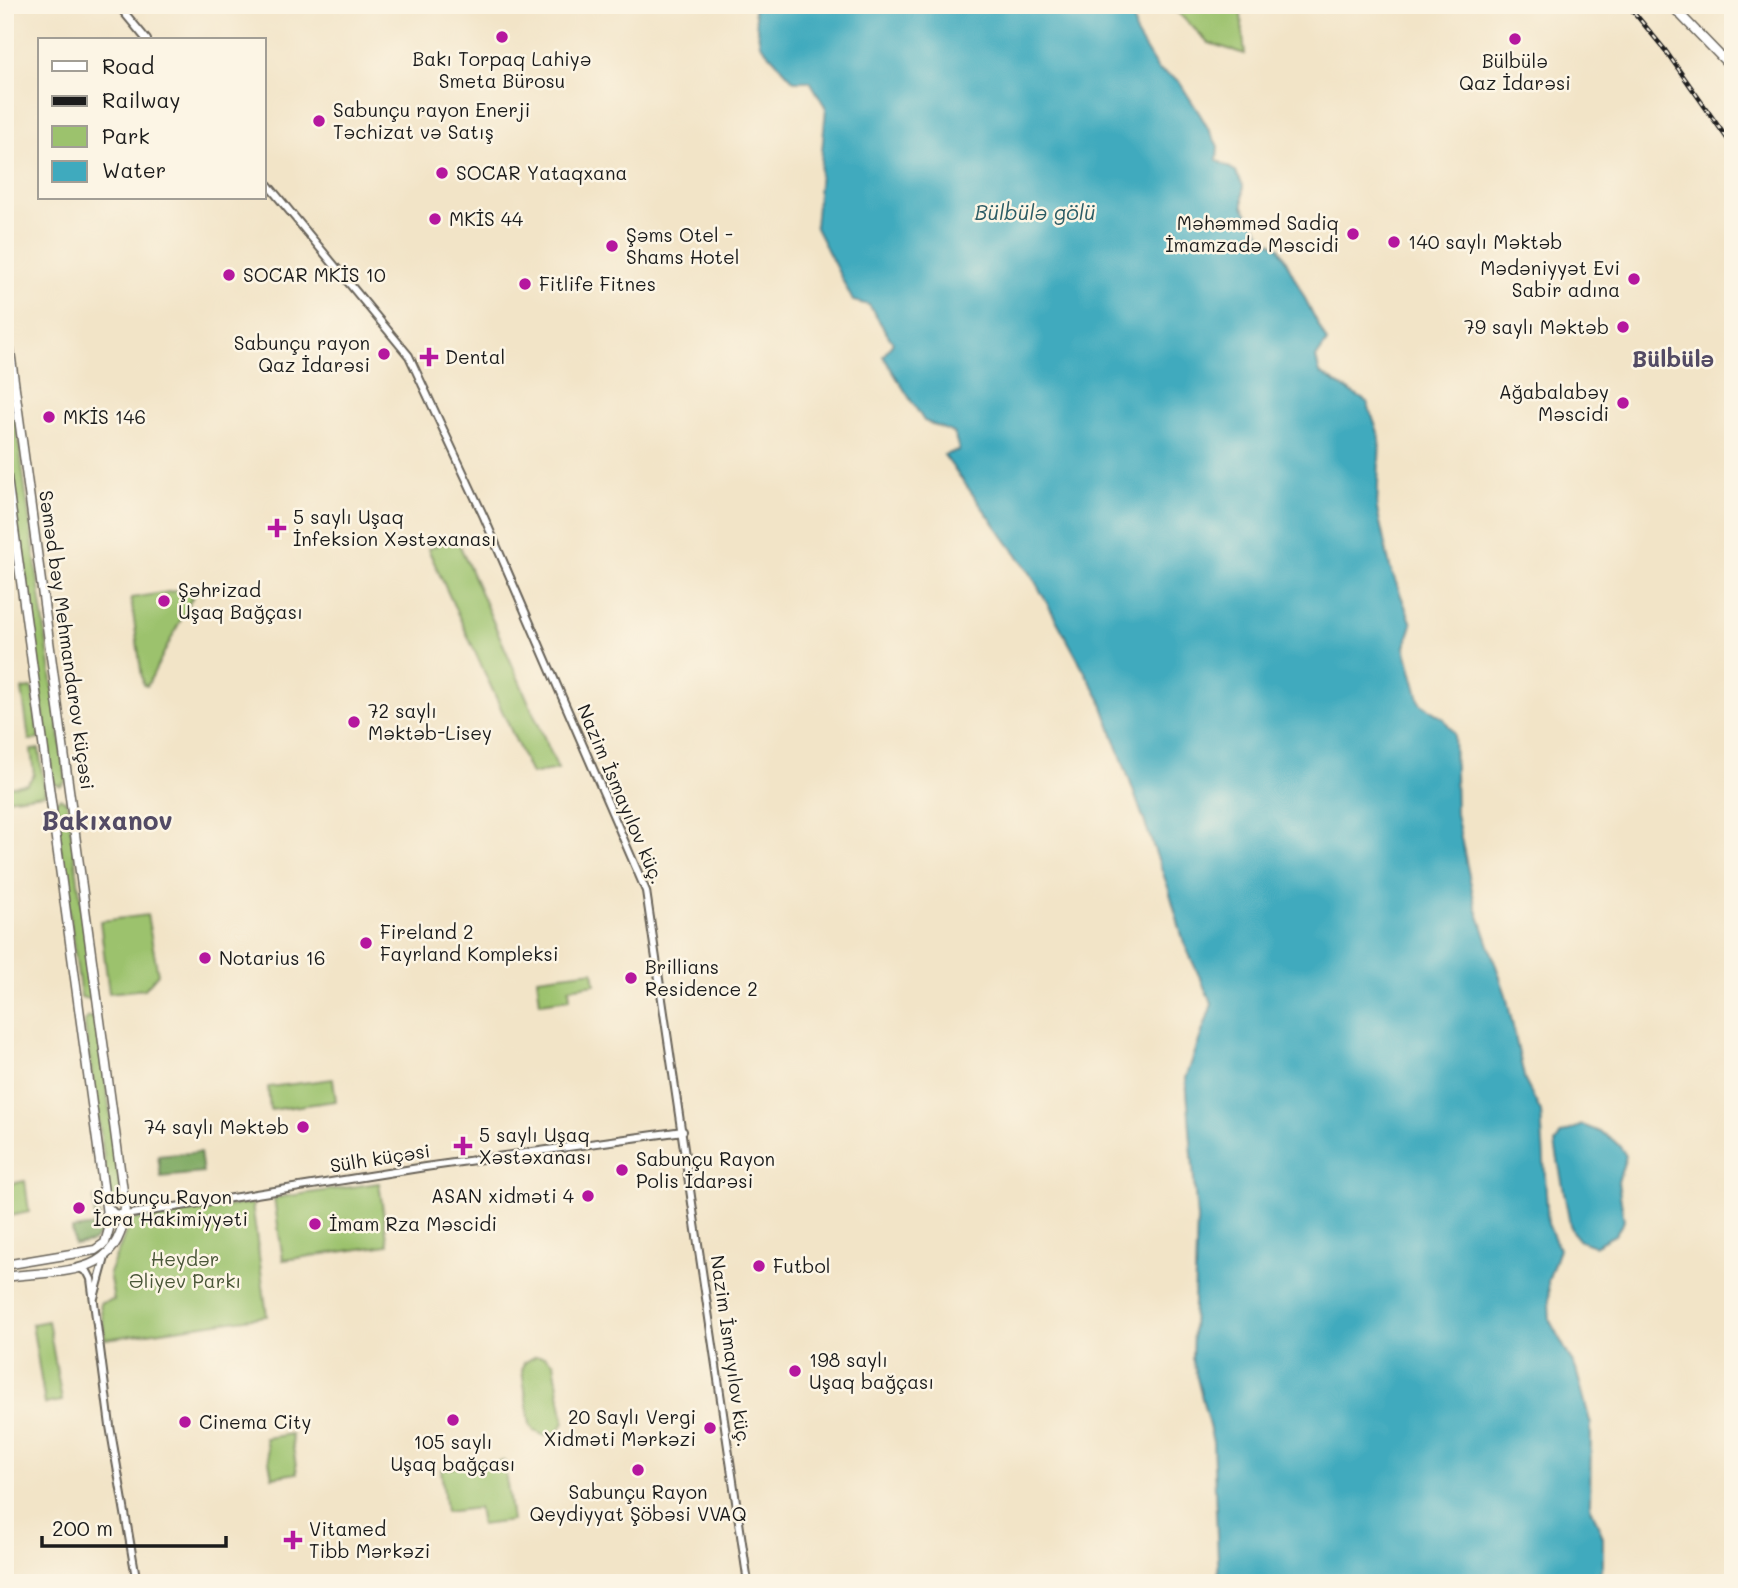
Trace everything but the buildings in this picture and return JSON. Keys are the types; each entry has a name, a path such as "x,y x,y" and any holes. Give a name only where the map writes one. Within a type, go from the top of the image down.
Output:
{"main road":[{"path":"1671,5 1733,69"},
{"name":"Səməd bəy Mehmandarov küçəsi","path":"5,314 125,1195 125,1215 118,1242 106,1258"},
{"name":"Səməd bəy Mehmandarov küçəsi","path":"5,463 109,1233"},
{"path":"105,1200 118,1206 125,1195"},
{"path":"5,1265 68,1256 101,1247 109,1233"},
{"path":"68,1256 74,1268"},
{"path":"5,1277 74,1268 106,1258"}],"street":[{"path":"117,5 145,38"},
{"name":"Nazim İsmayılov küç.","path":"266,182 409,356 484,517 646,891 748,1583"},
{"name":"Sülh küçəsi","path":"125,1215 425,1167 683,1131"},
{"path":"105,1200 114,1213 125,1215"},
{"path":"93,1306 106,1258 109,1233"},
{"path":"74,1268 90,1276 137,1583"}],"green space":[{"path":"1170,5 1240,5 1245,54 1209,43"},
{"path":"5,344 66,781 61,786 53,783 5,438"},
{"path":"456,537 558,769 531,774 428,549"},
{"path":"193,588 195,592 147,686 143,685 131,598"},
{"path":"32,688 39,739 29,740 22,689"},
{"path":"39,749 45,794 5,799 5,787 27,784 34,775 31,750"},
{"path":"60,798 67,802 94,995 88,999 81,997 54,803"},
{"path":"147,915 158,974 145,989 109,993 100,921"},
{"path":"593,971 595,984 569,988 570,999 540,1003 537,978"},
{"path":"89,1017 97,1019 122,1198 110,1200 84,1021"},
{"path":"333,1079 336,1101 270,1110 268,1087"},
{"path":"200,1152 203,1173 161,1177 158,1156"},
{"path":"25,1181 29,1212 5,1217 5,1185"},
{"path":"379,1183 388,1245 283,1260 274,1198"},
{"path":"94,1198 98,1198 101,1233 92,1242 74,1245 72,1229 95,1226"},
{"name":"Heydər Əliyev Parkı","path":"252,1203 267,1316 105,1339 100,1303 114,1300 109,1273 131,1220"},
{"path":"48,1321 62,1401 45,1404 32,1324"},
{"path":"536,1356 544,1356 554,1363 564,1422 559,1431 545,1436 534,1431 530,1425 522,1370 524,1363"},
{"path":"291,1434 297,1473 272,1477 265,1438"},
{"path":"504,1461 512,1521 481,1525 478,1508 446,1512 441,1469"}],"water":[{"name":"Bülbülə gölü","path":"753,5 1132,5 1136,34 1158,70 1178,80 1218,146 1217,160 1235,171 1243,185 1243,207 1265,239 1279,247 1327,342 1316,358 1320,373 1367,402 1380,438 1377,509 1390,567 1412,624 1405,647 1420,703 1444,719 1454,733 1456,814 1475,904 1506,995 1525,1081 1541,1112 1548,1224 1559,1249 1548,1281 1550,1321 1576,1369 1591,1425 1590,1505 1603,1537 1603,1565 1596,1583 1219,1583 1213,1442 1192,1358 1197,1219 1186,1078 1212,1004 1184,943 1169,890 1101,701 1031,574 944,455 959,450 954,433 924,421 883,356 893,343 869,305 853,301 815,226 826,108 810,81 794,81 760,44"},
{"path":"1582,1125 1613,1140 1626,1156 1618,1182 1624,1221 1615,1235 1594,1246 1580,1241 1571,1230 1555,1144 1561,1134"}],"railway":[{"path":"1628,5 1665,50 1733,147"}],"place":[{"name":"Bakı Torpaq Lahiyə Smeta Bürosu","path":"502,37"},
{"name":"Bülbülə Qaz İdarəsi","path":"1515,39"},
{"name":"Sabunçu rayon Enerji Təchizat və Satış","path":"319,121"},
{"name":"SOCAR Yataqxana","path":"442,173"},
{"name":"MKİS 44","path":"435,219"},
{"name":"Məhəmməd Sadiq İmamzadə Məscidi","path":"1353,234"},
{"name":"140 saylı Məktəb","path":"1394,242"},
{"name":"Şəms Otel - Shams Hotel","path":"612,246"},
{"name":"SOCAR MKİS 10","path":"229,275"},
{"name":"Mədəniyyət Evi Sabir adına","path":"1634,279"},
{"name":"Fitlife Fitnes","path":"525,284"},
{"name":"79 saylı Məktəb","path":"1623,327"},
{"name":"Sabunçu rayon Qaz İdarəsi","path":"384,354"},
{"name":"Dental","path":"429,357"},
{"name":"Ağabalabəy Məscidi","path":"1623,403"},
{"name":"MKİS 146","path":"49,417"},
{"name":"5 saylı Uşaq İnfeksion Xəstəxanası","path":"277,528"},
{"name":"Şəhrizad Uşaq Bağçası","path":"164,601"},
{"name":"72 saylı Məktəb-Lisey","path":"354,722"},
{"name":"Fireland 2 Fayrland Kompleksi","path":"366,943"},
{"name":"Notarius 16","path":"205,958"},
{"name":"Brillians Residence 2","path":"631,978"},
{"name":"74 saylı Məktəb","path":"303,1127"},
{"name":"5 saylı Uşaq Xəstəxanası","path":"463,1146"},
{"name":"Sabunçu Rayon Polis İdarəsi","path":"622,1170"},
{"name":"ASAN xidməti 4","path":"588,1196"},
{"name":"Sabunçu Rayon İcra Hakimiyyəti","path":"79,1208"},
{"name":"İmam Rza Məscidi","path":"315,1224"},
{"name":"Futbol","path":"759,1266"},
{"name":"198 saylı Uşaq bağçası","path":"795,1371"},
{"name":"105 saylı Uşaq bağçası","path":"453,1420"},
{"name":"Cinema City","path":"185,1422"},
{"name":"20 Saylı Vergi Xidməti Mərkəzi","path":"710,1428"},
{"name":"Sabunçu Rayon Qeydiyyat Şöbəsi VVAQ","path":"638,1470"},
{"name":"Vitamed Tibb Mərkəzi","path":"293,1540"}],"district":[{"name":"Bülbülə","path":"1673,359"},
{"name":"Bakıxanov","path":"107,821"}]}
